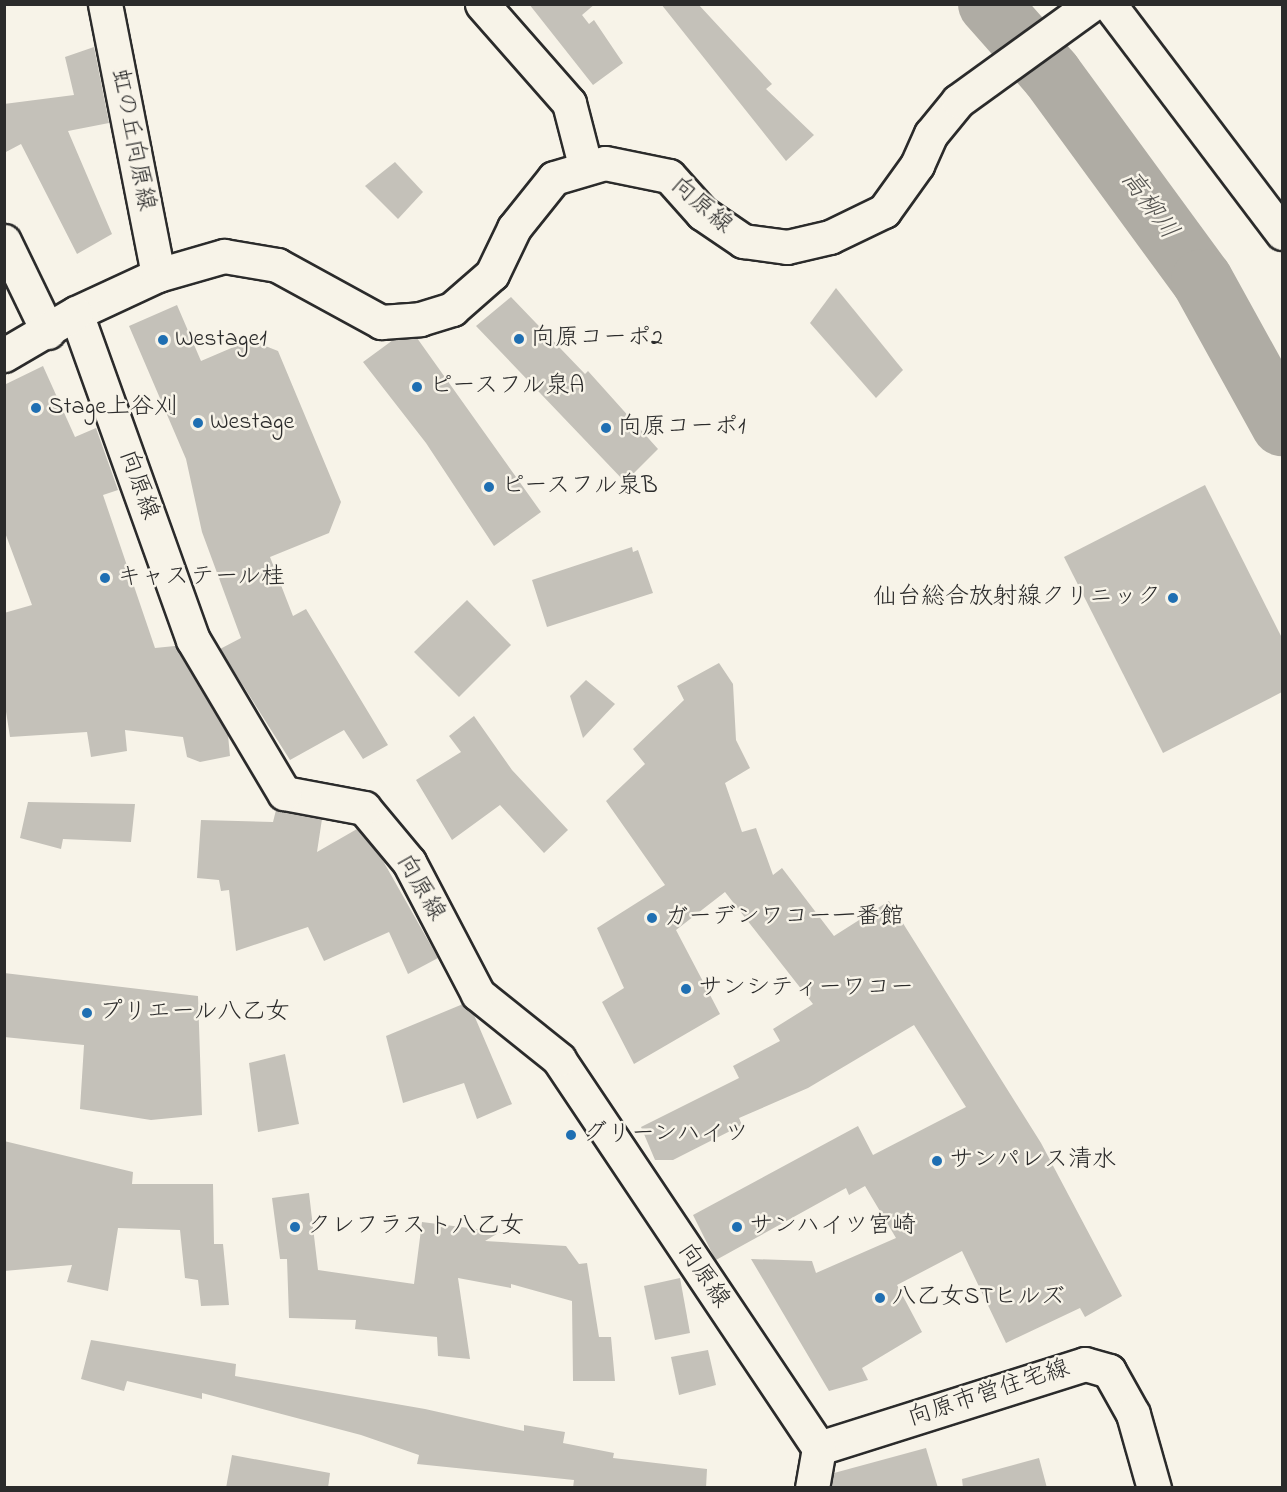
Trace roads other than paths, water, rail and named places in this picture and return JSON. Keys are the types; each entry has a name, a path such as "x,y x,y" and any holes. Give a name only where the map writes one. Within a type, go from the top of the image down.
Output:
{"street":[{"name":"虹の丘向原線","path":"105,4 158,275"},
{"path":"482,4 569,103 585,165"},
{"path":"1109,4 1282,233"},
{"name":"向原線","path":"819,1448 559,1059 478,994 409,862 364,808 284,793 193,640 76,313 158,275 224,256 277,264 381,322 420,319 452,309 492,274 514,228 554,178 585,165 605,163 669,176 702,213 743,242 787,247 830,237 884,211 916,165 931,134 958,101 1081,13"},
{"path":"4,241 48,332"},
{"path":"4,355 48,332 76,313"},
{"name":"向原市営住宅線","path":"819,1448 1085,1364 1109,1371 1133,1414 1154,1488"},
{"path":"812,1488 819,1448"}],"waterway":[{"name":"高柳川","path":"989,4 1051,74 1202,280 1282,425"}],"place":[{"name":"向原コーポ2","path":"519,339"},
{"name":"Westage1","path":"163,340"},
{"name":"ピースフル泉A","path":"417,387"},
{"name":"Stage上谷刈","path":"36,408"},
{"name":"Westage","path":"198,423"},
{"name":"向原コーポ1","path":"606,428"},
{"name":"ピースフル泉B","path":"489,487"},
{"name":"キャステール桂","path":"105,578"},
{"name":"仙台総合放射線クリニック","path":"1173,598"},
{"name":"ガーデンワコー一番館","path":"652,918"},
{"name":"サンシティーワコー","path":"686,989"},
{"name":"プリエール八乙女","path":"87,1013"},
{"name":"グリーンハイツ","path":"571,1135"},
{"name":"サンパレス清水","path":"937,1161"},
{"name":"クレフラスト八乙女","path":"295,1227"},
{"name":"サンハイツ宮崎","path":"737,1227"},
{"name":"八乙女STヒルズ","path":"880,1298"}]}
